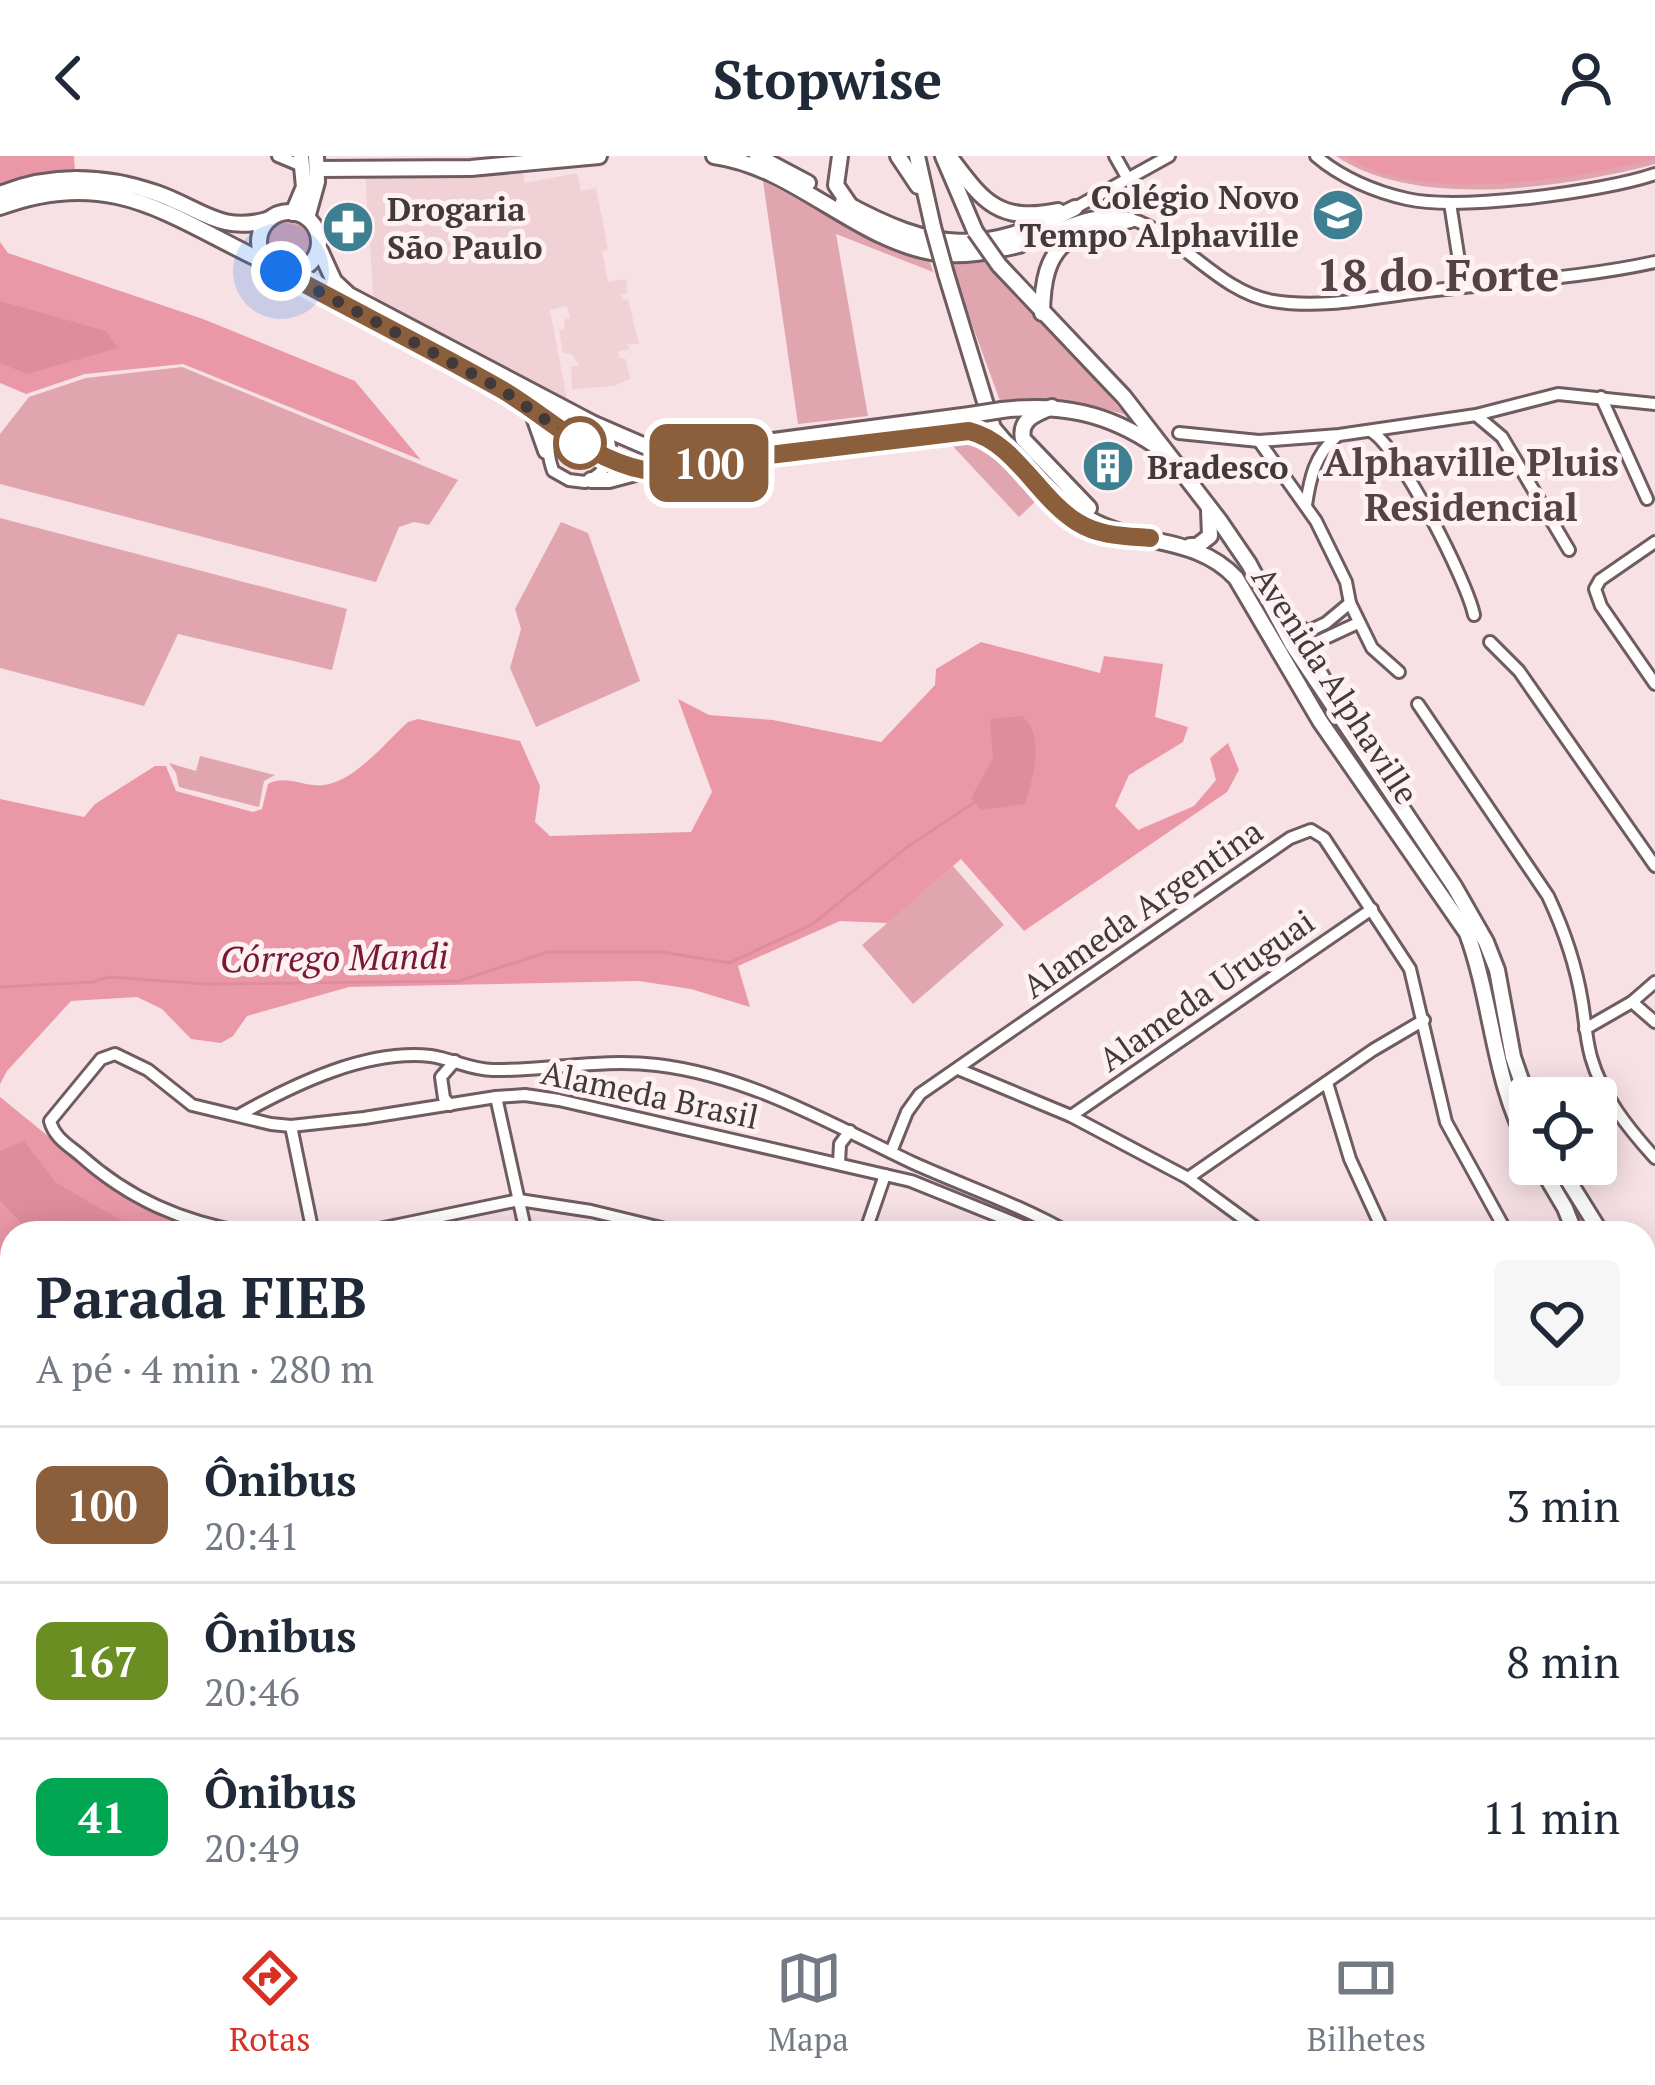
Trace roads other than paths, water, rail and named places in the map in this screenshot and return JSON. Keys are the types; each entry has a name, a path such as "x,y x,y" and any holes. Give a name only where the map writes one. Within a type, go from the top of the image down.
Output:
{"main road":[{"path":"300,215 309,162 471,168 599,156"},
{"path":"713,156 752,166 920,249 957,254 1022,239 1075,208"},
{"path":"757,156 853,207 928,239 1022,239"},
{"path":"840,156 836,185 853,207"},
{"path":"898,156 928,209"},
{"name":"Avenida Alphaville","path":"917,156 992,428 1087,518 1184,546 1220,561 1236,578 1312,708 1466,934 1478,964 1509,1100"},
{"path":"946,156 981,198 997,209 1027,216 1075,208"},
{"name":"Avenida Alphaville","path":"946,156 975,231 1042,313 1124,397 1249,563 1278,619 1454,886 1486,942 1520,1077"},
{"path":"0,194 48,179 88,178 158,194 236,226 300,215"},
{"path":"0,207 78,190 122,196 168,212 499,388 609,459 644,470"},
{"path":"300,215 318,234 334,281 349,295 604,429 661,452 777,447"},
{"path":"1022,239 1027,216"},
{"path":"270,219 260,236 260,247 275,268"},
{"path":"1042,313 1046,268 1058,249 1080,231 1130,220"},
{"path":"275,268 304,268 319,248"},
{"path":"1052,407 1029,417 1023,425 1023,439 1072,494 1113,529"},
{"path":"591,481 970,415 1052,407 1108,418 1166,452"},
{"path":"531,409 546,451"},
{"path":"895,431 980,434 1004,451 1075,521 1112,536 1150,538"},
{"path":"1184,546 1197,546 1210,536 1208,507"},
{"path":"1312,708 1331,700"},
{"path":"1551,1185 1570,1221"},
{"path":"1571,1185 1594,1221"}],"street":[{"path":"278,156 309,162"},
{"path":"1115,156 1128,179"},
{"path":"1075,208 1169,156"},
{"path":"1316,156 1328,167 1382,191 1409,200 1450,203 1594,188 1655,174"},
{"path":"1450,203 1463,287"},
{"path":"1022,239 1096,217 1130,220 1155,227 1234,288 1272,301 1337,302 1655,265"},
{"path":"1179,433 1259,441 1339,435 1476,415 1558,394 1655,404"},
{"path":"1601,397 1647,499"},
{"path":"1611,418 1622,399"},
{"path":"1502,437 1505,408"},
{"path":"569,409 553,427 546,451 553,472 569,480 591,481 609,459 610,442 604,429"},
{"path":"1476,415 1502,437 1569,550"},
{"path":"1395,455 1397,426"},
{"path":"1370,430 1395,455 1467,589 1474,615"},
{"path":"1306,507 1318,458 1339,435"},
{"path":"1259,441 1306,507 1346,582 1350,603 1372,648 1399,672"},
{"path":"1655,542 1600,580 1595,589 1601,606 1655,684"},
{"path":"1278,619 1309,632 1350,603"},
{"path":"1330,620 1335,635"},
{"path":"1331,700 1330,681 1319,666 1314,645 1358,622"},
{"path":"1319,666 1335,635"},
{"path":"1490,642 1519,671 1655,866"},
{"path":"1418,704 1548,896 1575,970 1592,1060 1607,1096 1655,1158"},
{"name":"Alameda Argentina","path":"890,1152 920,1094 1304,830 1311,830 1324,838 1411,969 1446,1122 1500,1221"},
{"name":"Alameda Uruguai","path":"1071,1116 1372,909"},
{"path":"1585,1029 1632,1002 1655,982"},
{"path":"1632,1002 1655,1022"},
{"path":"1188,1178 1372,1050 1424,1021"},
{"name":"Alameda Brasil","path":"194,1221 149,1205 96,1170 53,1132 50,1121 101,1059 115,1054 135,1061 192,1105 291,1126 496,1097 559,1100 928,1186 1011,1221"},
{"name":"Alameda Brasil","path":"241,1114 304,1083 356,1066 414,1056 493,1070 610,1062 659,1065 775,1096 1047,1221"},
{"path":"450,1105 443,1098 441,1077 454,1061"},
{"path":"958,1069 1071,1116 1188,1178 1247,1221"},
{"path":"1327,1083 1351,1159 1379,1221"},
{"path":"496,1097 523,1221"},
{"path":"291,1126 311,1221"},
{"path":"839,1163 842,1140 850,1131"},
{"path":"928,1186 932,1171"},
{"path":"869,1221 884,1175"},
{"path":"418,1221 519,1200 632,1221"}],"waterway":[{"name":"Córrego Mandi","path":"0,987 109,977 205,984 459,981 547,952 662,952 729,963 813,924 907,847 975,802"}],"place":[{"name":"Colégio Novo Tempo Alphaville","path":"1338,215"},
{"name":"Drogaria São Paulo","path":"348,227"},
{"name":"Bradesco","path":"1108,466"}],"district":[{"name":"18 do Forte","path":"1438,274"},
{"name":"Alphaville Pluis Residencial","path":"1471,484"}]}
